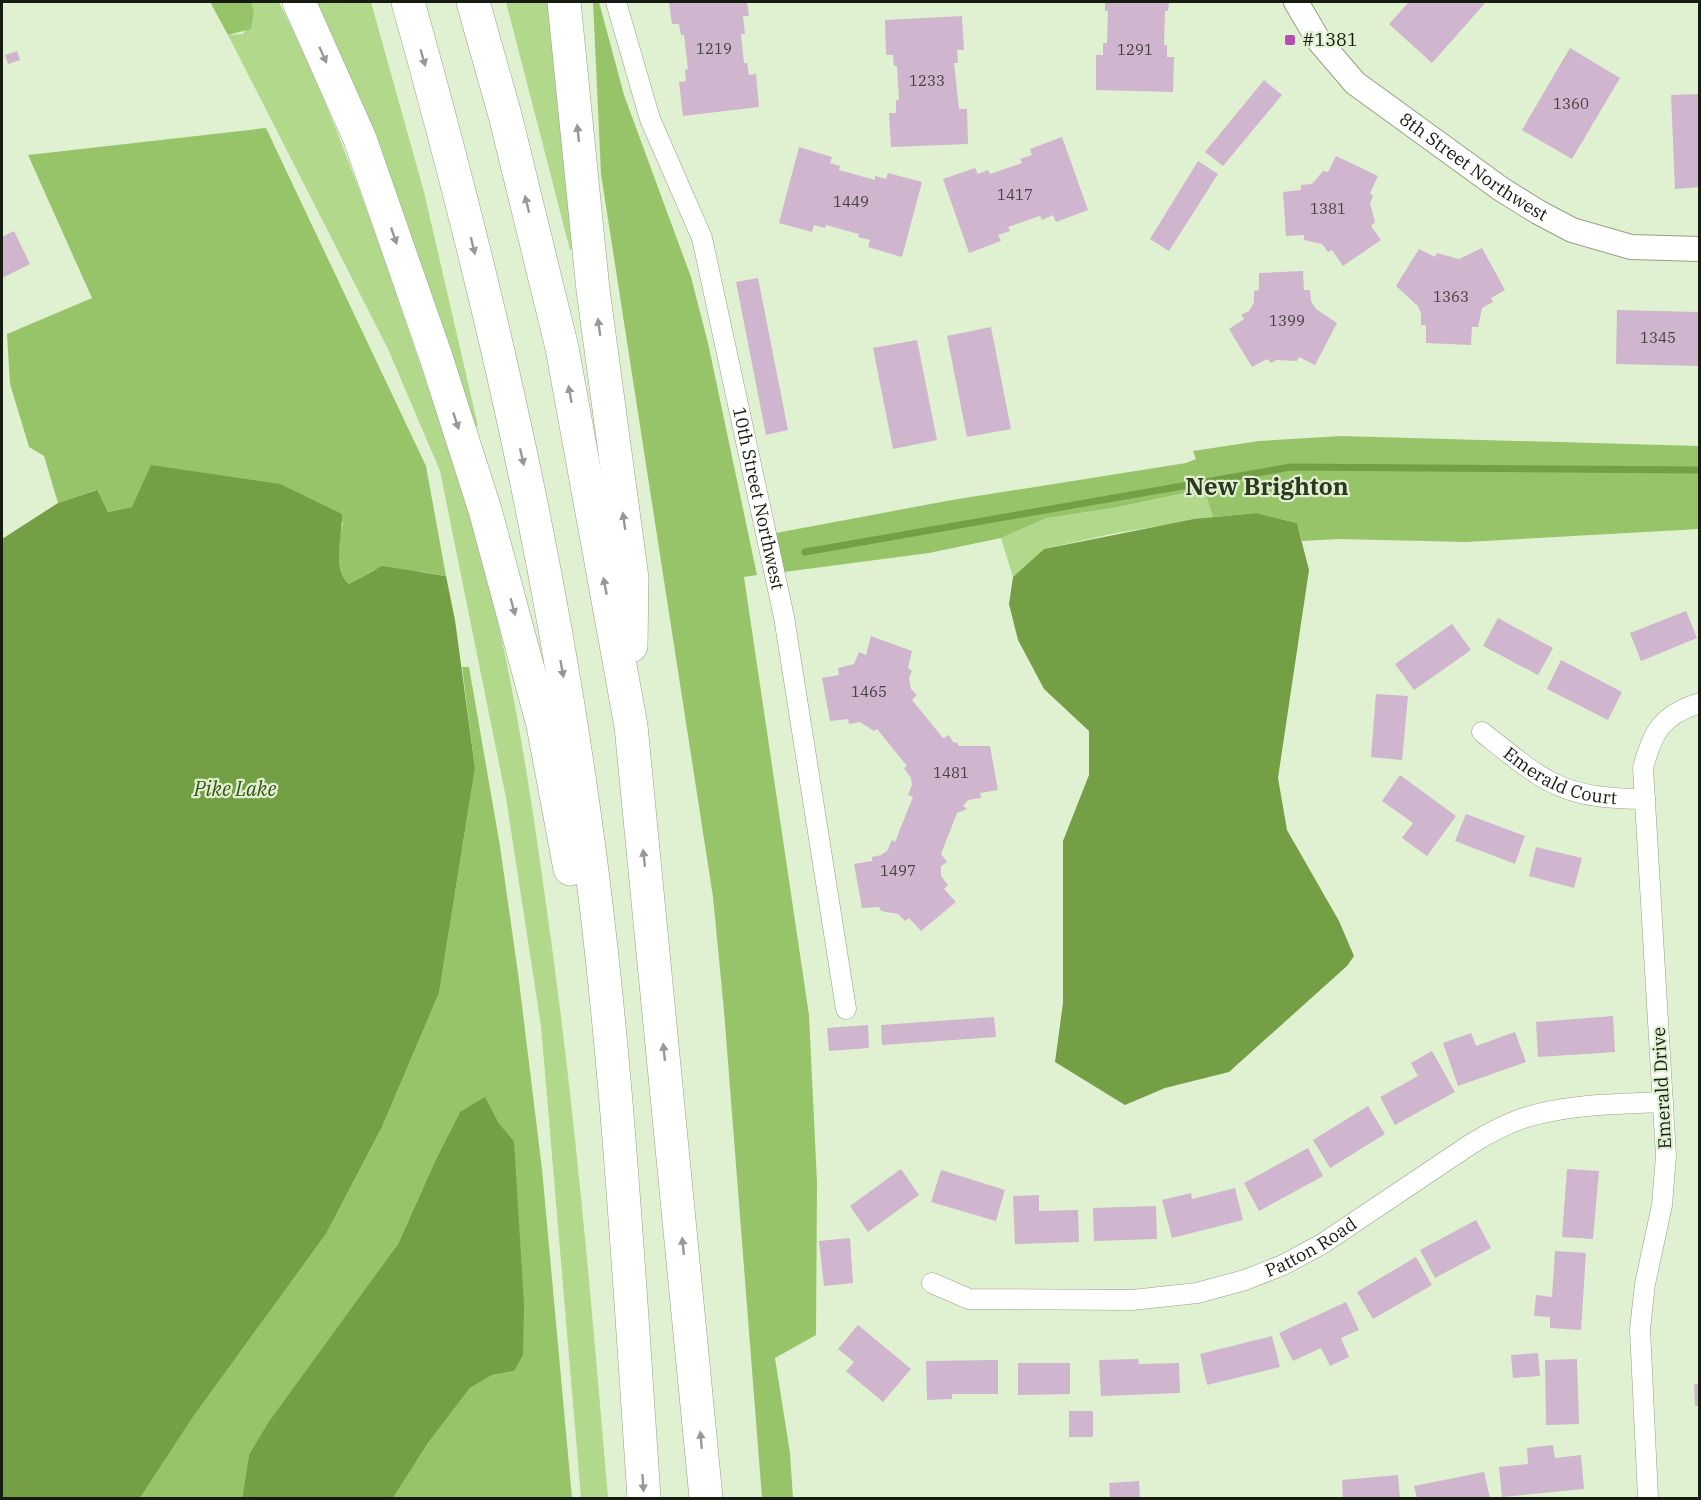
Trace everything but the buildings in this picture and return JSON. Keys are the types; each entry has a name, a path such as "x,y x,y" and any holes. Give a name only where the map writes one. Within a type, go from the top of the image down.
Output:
{"highway":[{"path":"299,2 360,139 432,345 500,560 538,705 571,872 635,1362"},
{"path":"408,2 445,135 502,364 528,482 570,719 588,841 609,1035 644,1498"},
{"path":"473,2 505,115 562,348 631,726 694,1356 705,1498"},
{"path":"564,2 593,290 632,578 631,726"}],"street":[{"name":"10th Street Northwest","path":"615,2 650,119 702,238 784,617 846,1009"},
{"name":"8th Street Northwest","path":"1296,2 1319,41 1355,83 1501,189 1538,212 1572,230 1631,247 1700,249"},
{"name":"Emerald Drive","path":"1648,1498 1640,1329 1645,1284 1662,1205 1666,1156 1643,768 1655,732 1668,718 1700,704"},
{"name":"Emerald Court","path":"1482,732 1531,771 1556,786 1583,796 1645,799"},
{"name":"Patton Road","path":"932,1283 969,1299 1132,1300 1197,1293 1245,1280 1283,1265 1322,1244 1490,1132 1528,1117 1606,1105 1663,1102"}],"shaded area":[{"path":"210,2 251,2 254,11 251,29 228,35"},
{"path":"251,2 279,2 346,154 450,450 491,592 522,744 565,1047 608,1498 581,1498 541,1026 506,798 440,471 388,349 228,35 243,34 254,12"},
{"path":"312,2 371,2 424,192 478,426 469,428"},
{"path":"506,2 553,2 579,248 570,250"},
{"path":"593,2 599,2 624,95 691,277 708,343 757,575 744,577 809,1015 817,1182 816,1335 775,1358 790,1453 793,1498 762,1498 713,897 601,174"},
{"path":"266,128 426,466 446,576 423,572 374,570 349,584 344,578 339,563 343,522 132,507 108,512 96,490 58,503 44,456 29,447 10,384 7,334 92,298 28,155"},
{"path":"1341,436 1699,446 1699,529 1466,542 1339,539 1302,541 1297,523 1256,513 1213,517 1204,489 1114,508 1047,518 1001,538 929,553 784,572 776,533 952,500 1186,463 1196,459 1193,451 1259,441"},
{"path":"1204,489 1213,517 1111,534 1044,549 1013,577 1001,538 1047,518 1115,508"},
{"path":"462,667 469,667 500,846 518,973 542,1169 572,1498 393,1498 428,1443 470,1388 492,1375 514,1371 514,1141 498,1122 460,1112 398,1244 249,1455 242,1498 140,1498 193,1417 326,1234 382,1127 439,993 475,768"}],"water":[{"name":"Pike Lake","path":"151,465 280,484 342,514 339,560 340,569 349,584 382,566 446,576 455,620 475,768 439,993 382,1127 326,1234 193,1417 140,1498 2,1498 2,539 58,503 97,490 108,512 132,507"},
{"path":"1256,513 1297,523 1309,570 1278,778 1287,830 1339,921 1354,956 1347,966 1229,1072 1165,1088 1125,1105 1055,1062 1063,1003 1063,841 1089,775 1089,731 1044,689 1018,640 1009,604 1013,577 1044,549 1194,519"},
{"path":"485,1097 498,1122 514,1141 524,1305 523,1355 514,1371 492,1375 470,1388 428,1443 393,1498 242,1498 249,1455 268,1423 398,1244 460,1112"}],"waterway":[{"path":"805,552 1291,467 1700,470"}],"place":[{"name":"#1381","path":"1290,40"}],"district":[{"name":"New Brighton","path":"1267,487"}]}
